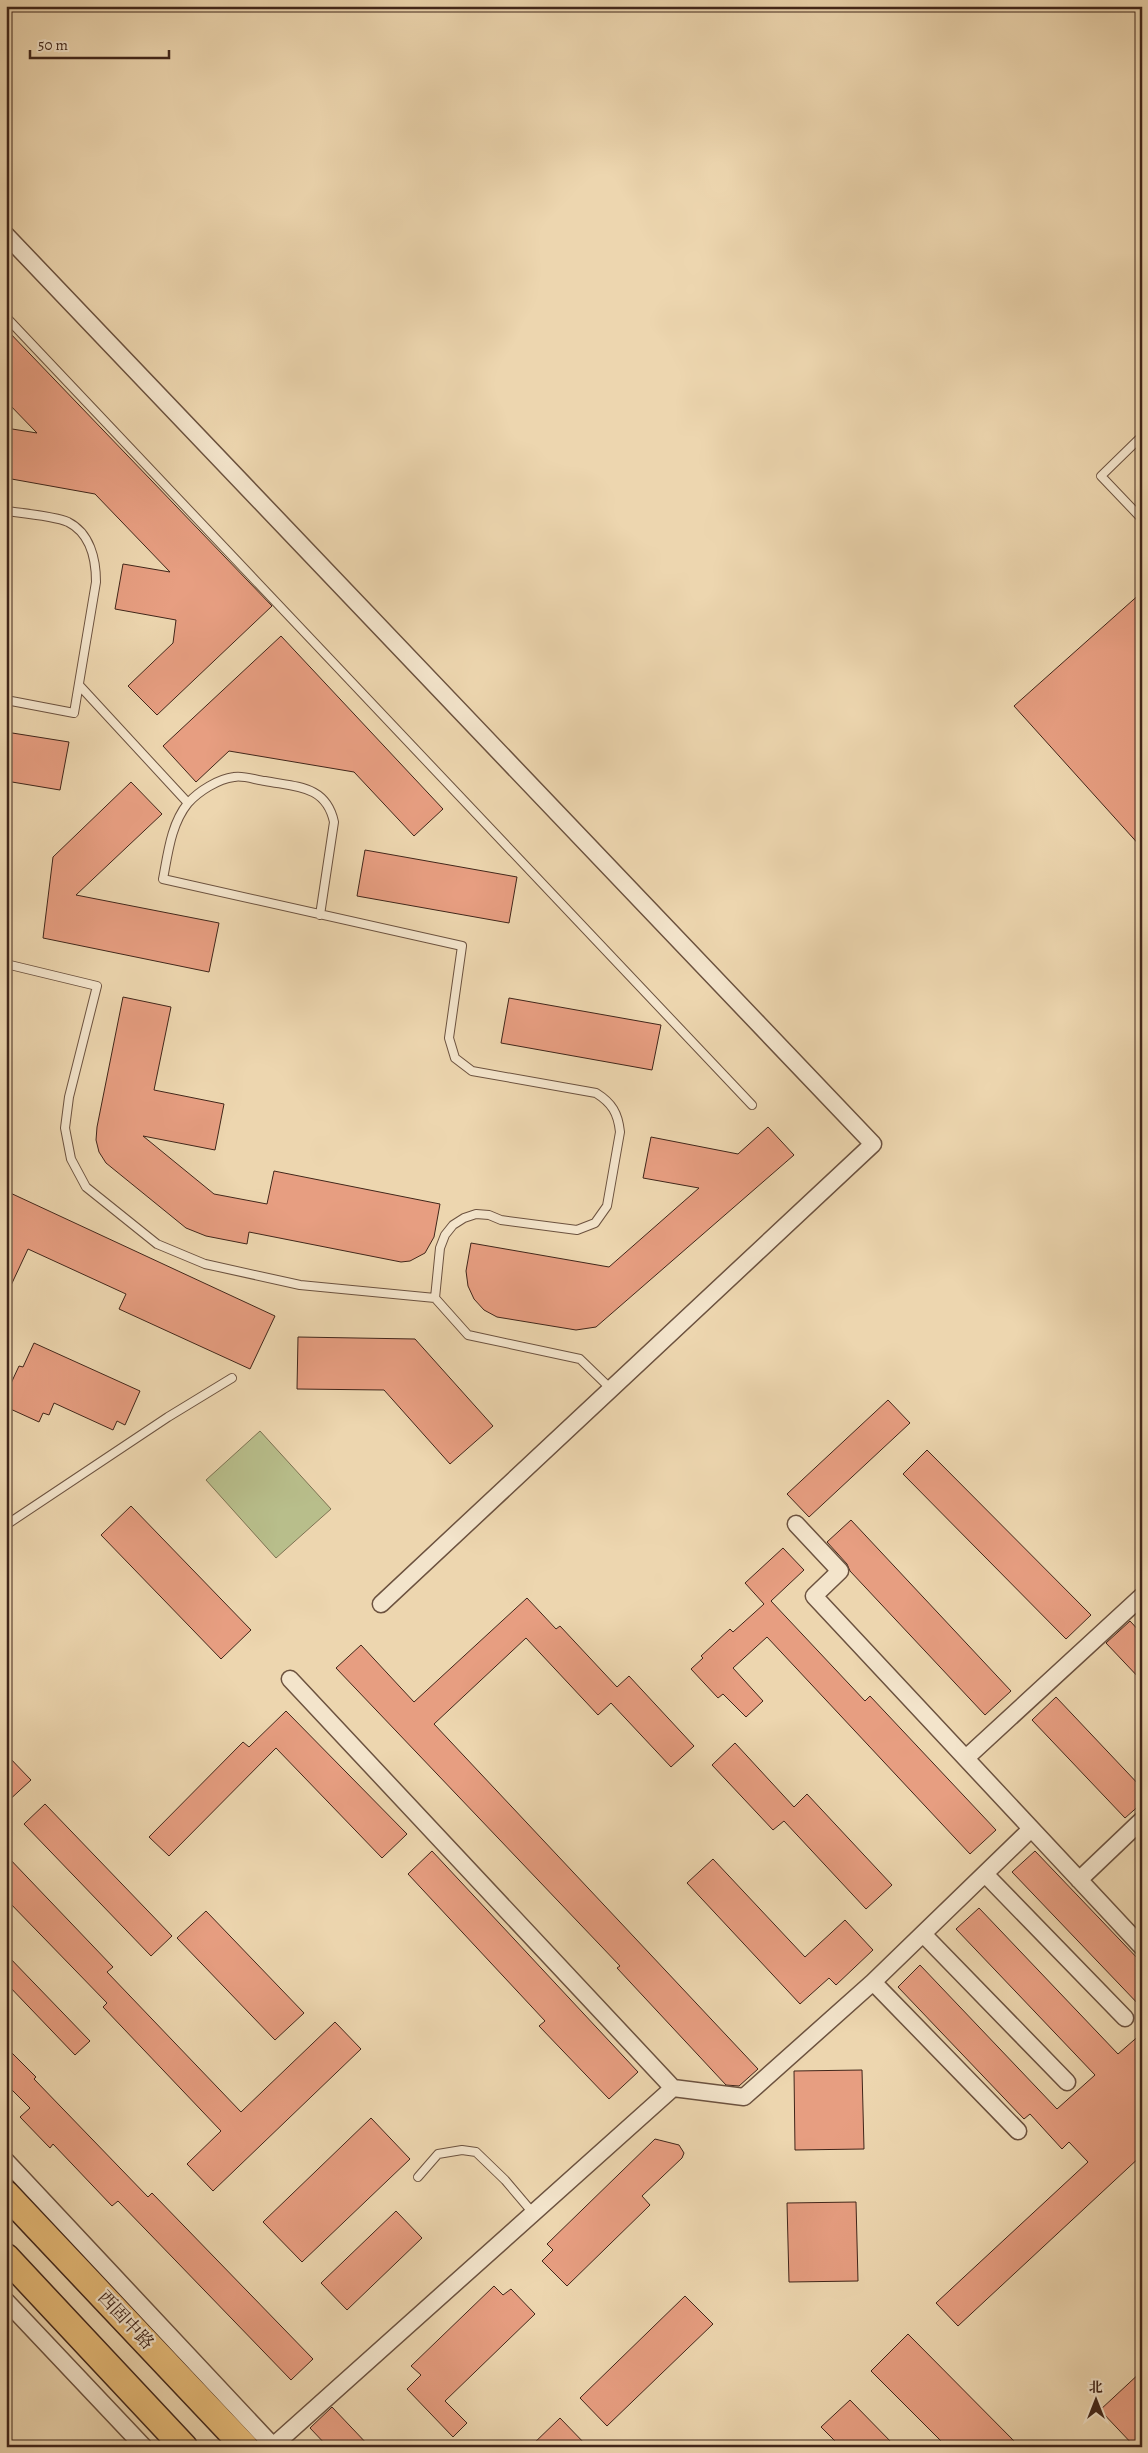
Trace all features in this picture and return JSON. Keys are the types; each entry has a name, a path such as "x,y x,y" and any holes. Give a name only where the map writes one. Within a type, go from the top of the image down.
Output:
{"main road":[{"name":"西固中路","path":"6,2194 245,2447"},
{"path":"6,2257 184,2447"}],"street":[{"path":"6,235 873,1144 381,1604"},
{"path":"796,1524 840,1571 814,1596 1142,1948"},
{"path":"966,1758 1142,1596"},
{"path":"290,1679 673,2088 744,2097 873,1982 1031,1829"},
{"path":"1079,1880 1142,1820"},
{"path":"985,1874 1125,2018"},
{"path":"923,1934 1067,2082"},
{"path":"873,1982 1018,2131"},
{"path":"6,2161 273,2446 673,2088"},
{"path":"6,2301 144,2447"}],"lane":[{"path":"6,317 752,1105"},
{"path":"1142,436 1101,476 1142,519"},
{"path":"6,511 67,522 81,533 91,548 96,564 96,582 74,713 6,700"},
{"path":"79,685 188,803"},
{"path":"320,914 334,822 332,811 326,800 305,788 235,776 210,786 188,803 174,826 163,879 462,946 449,1038 455,1058 472,1071 596,1093 606,1099 614,1109 619,1120 620,1132 607,1206 596,1223 577,1230 501,1220 489,1215 476,1214 464,1218 453,1225 445,1235 440,1248 435,1298"},
{"path":"6,964 97,986 69,1097 65,1128 71,1159 86,1187 157,1244 205,1264 300,1285 435,1298 468,1335 580,1359 611,1389"},
{"path":"6,1525 160,1422 232,1378"},
{"path":"418,2177 438,2154 462,2150 476,2152 505,2180 533,2213"}],"green space":[{"path":"260,1431 331,1509 276,1558 206,1480"}],"building":[{"path":"6,329 272,606 157,715 128,686 173,643 176,620 115,609 123,564 170,572 95,494 6,478 6,428 37,433 6,401"},
{"path":"1142,592 1142,848 1014,706"},
{"path":"281,636 443,809 414,836 354,772 229,751 196,782 163,746"},
{"path":"6,732 69,742 60,790 6,781"},
{"path":"131,782 162,814 76,895 219,923 209,972 43,938 53,857"},
{"path":"365,850 517,877 509,923 357,896"},
{"path":"123,997 171,1007 154,1090 224,1104 215,1150 143,1136 214,1194 267,1204 274,1171 440,1204 434,1237 425,1253 410,1261 401,1262 249,1232 247,1244 206,1236 186,1228 106,1163 99,1152 96,1140 97,1127"},
{"path":"509,998 661,1025 652,1070 501,1043"},
{"path":"768,1127 794,1155 596,1327 576,1330 497,1317 484,1310 474,1299 468,1286 466,1271 471,1243 609,1267 699,1188 643,1178 651,1137 738,1154"},
{"path":"6,1191 275,1316 250,1369 119,1309 126,1294 28,1249 6,1296"},
{"path":"298,1337 415,1339 493,1426 450,1464 384,1390 297,1389"},
{"path":"34,1343 140,1391 125,1425 117,1421 113,1430 54,1403 49,1415 43,1413 39,1422 6,1407 6,1394 19,1366 23,1367"},
{"path":"888,1400 910,1423 809,1517 787,1494"},
{"path":"927,1450 1091,1615 1066,1639 903,1474"},
{"path":"131,1506 251,1630 221,1659 101,1535"},
{"path":"851,1520 1011,1691 985,1715 850,1571 847,1564 827,1542"},
{"path":"783,1548 804,1570 771,1601 865,1701 870,1696 996,1830 970,1854 767,1637 733,1668 763,1701 746,1717 723,1694 718,1698 691,1669 703,1658 701,1656 730,1629 733,1632 764,1604 745,1583"},
{"path":"527,1598 556,1629 560,1626 617,1687 629,1676 694,1746 671,1767 611,1703 598,1715 526,1638 434,1724 758,2069 739,2086 726,2085 617,1968 620,1966 336,1668 361,1645 414,1702"},
{"path":"1130,1621 1142,1634 1142,1681 1106,1643"},
{"path":"1056,1697 1142,1788 1142,1803 1125,1818 1032,1720"},
{"path":"286,1711 407,1834 382,1858 276,1748 169,1856 149,1837 243,1742 249,1747"},
{"path":"735,1743 794,1807 807,1794 892,1885 866,1909 784,1821 773,1830 712,1765"},
{"path":"6,1754 31,1780 6,1803"},
{"path":"45,1804 172,1936 151,1956 24,1824"},
{"path":"432,1851 638,2072 609,2099 539,2026 545,2021 408,1874"},
{"path":"1035,1851 1142,1963 1142,2008 1012,1872"},
{"path":"6,1855 113,1967 107,1972 241,2112 335,2022 361,2049 213,2191 187,2164 221,2131 103,2007 107,2003 6,1899"},
{"path":"713,1859 805,1957 845,1920 873,1950 836,1985 829,1978 800,2004 687,1883"},
{"path":"979,1908 1118,2054 1142,2033 1142,2155 958,2326 936,2303 1088,2162 1069,2142 1062,2149 1030,2114 1024,2119 898,1987 920,1965 1057,2109 1095,2075 956,1929"},
{"path":"206,1911 304,2013 275,2040 177,1938"},
{"path":"6,1954 90,2041 75,2055 6,1983"},
{"path":"6,2047 36,2077 34,2079 148,2197 152,2193 313,2359 291,2380 118,2201 112,2206 53,2144 50,2148 20,2117 30,2108 6,2084"},
{"path":"862,2070 864,2149 795,2150 794,2071"},
{"path":"371,2118 410,2159 302,2262 263,2222"},
{"path":"655,2139 679,2145 684,2153 682,2158 642,2196 650,2205 567,2286 542,2261 553,2250 547,2244"},
{"path":"856,2202 858,2281 789,2282 787,2203"},
{"path":"396,2211 422,2238 347,2310 321,2283"},
{"path":"494,2286 503,2295 511,2289 535,2314 445,2401 467,2423 453,2437 407,2389 421,2375 411,2366"},
{"path":"685,2296 713,2324 607,2426 580,2398"},
{"path":"908,2334 1020,2447 947,2447 871,2371"},
{"path":"1142,2371 1142,2447 1135,2447 1100,2410"},
{"path":"850,2400 896,2447 841,2447 821,2427"},
{"path":"332,2407 370,2447 328,2447 310,2428"},
{"path":"560,2418 588,2447 530,2447"}]}
